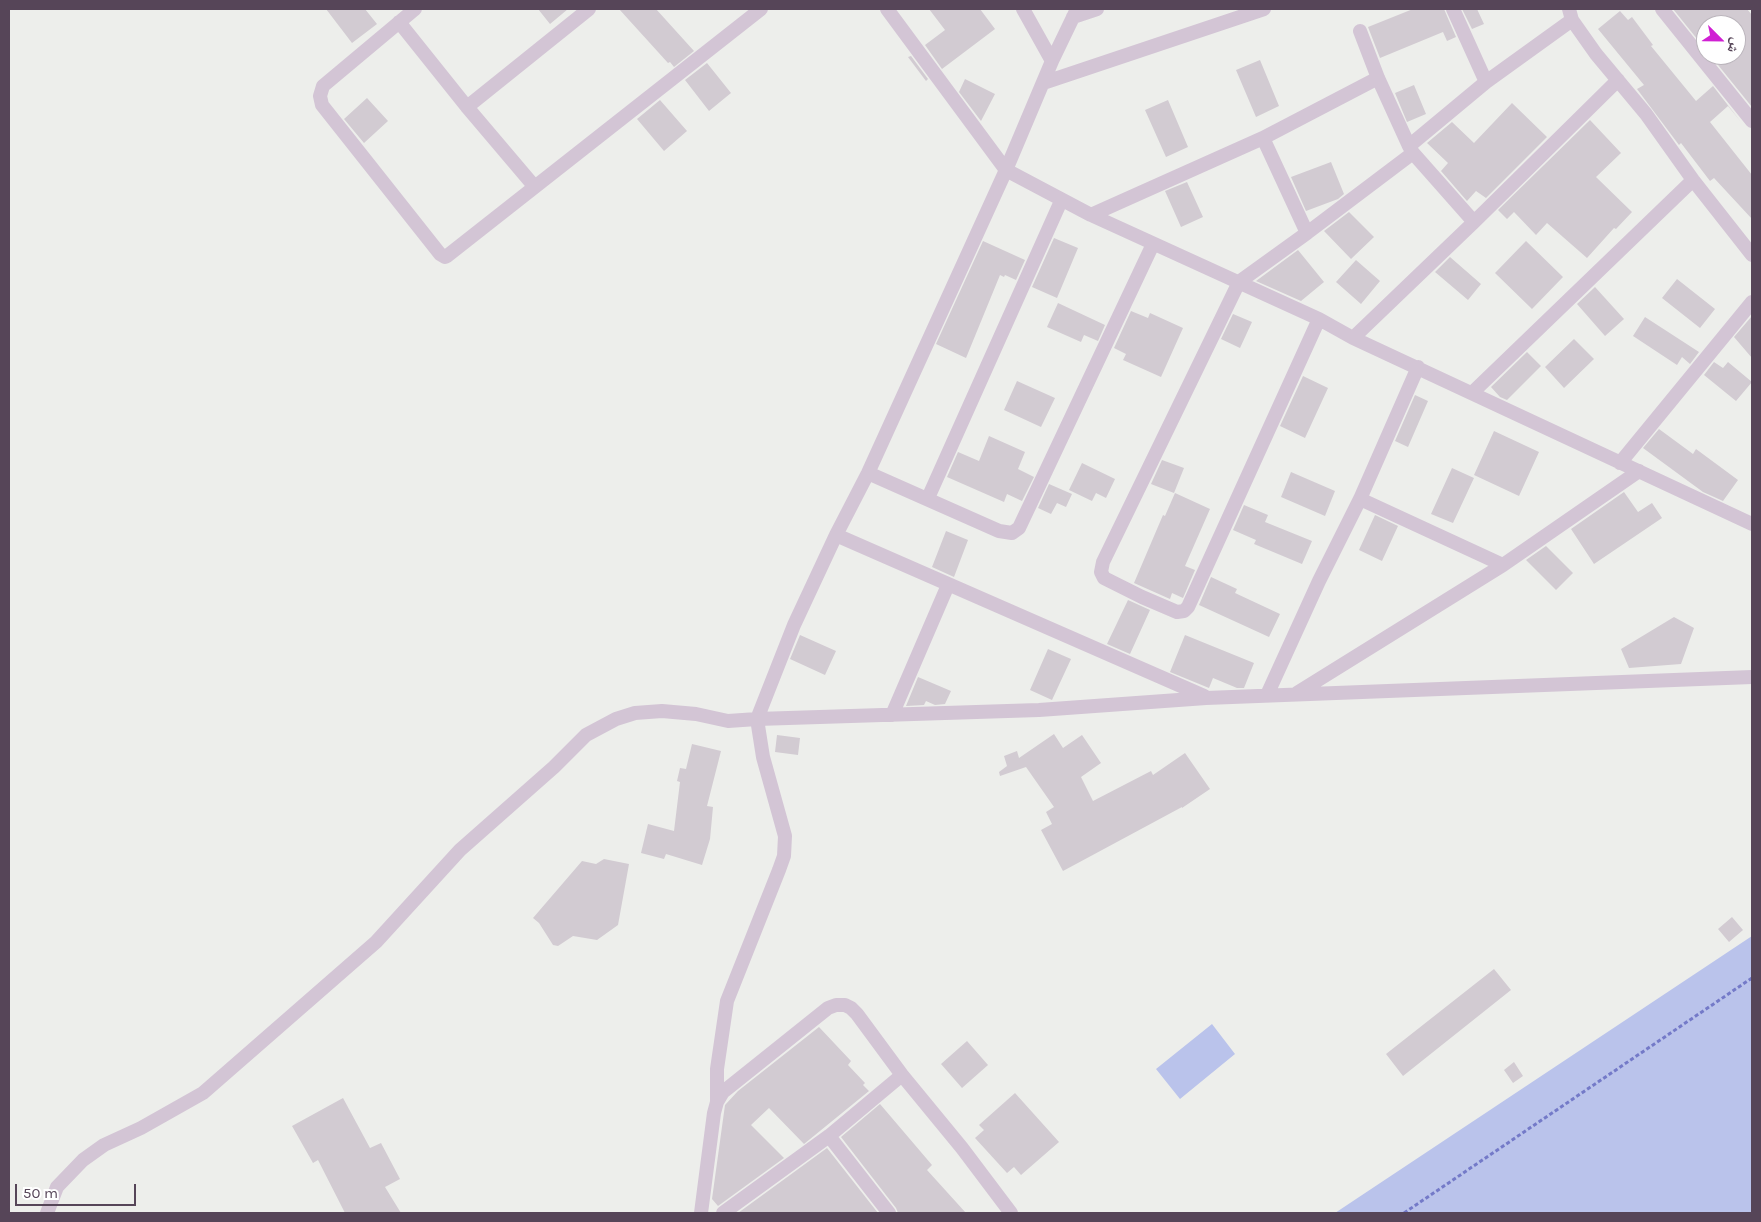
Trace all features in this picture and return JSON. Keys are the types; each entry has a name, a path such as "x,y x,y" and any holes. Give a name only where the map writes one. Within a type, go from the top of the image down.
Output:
{"street":[{"path":"415,9 323,86 320,96 322,105 440,254 447,256 752,12"},
{"path":"467,107 589,9"},
{"path":"887,9 1006,170 1091,216 1319,319 1354,338 1473,392 1620,463 1750,519"},
{"path":"1023,9 1052,61"},
{"path":"701,1213 717,1102 717,1069 727,1001 779,870 786,845 763,757 757,719 794,625 836,534 868,473 1006,170 1052,61 1075,13 1097,9"},
{"path":"1043,83 1264,9"},
{"path":"1453,9 1486,82"},
{"path":"1662,9 1752,121"},
{"path":"1319,319 1188,607 1184,611 1177,612 1104,578 1100,568 1238,282 1307,233 1411,149 1486,82 1571,14 1596,54 1646,114 1693,180 1752,255"},
{"path":"399,22 467,107 534,186"},
{"path":"1360,31 1378,78 1411,149 1474,222"},
{"path":"1091,216 1263,138 1378,78"},
{"path":"1354,338 1618,80"},
{"path":"1263,138 1307,233"},
{"path":"1473,392 1693,180"},
{"path":"928,498 1061,201"},
{"path":"868,473 928,498 998,531 1012,533 1019,528 1154,244"},
{"path":"1620,463 1752,302"},
{"path":"1267,695 1319,581 1360,499 1418,367"},
{"path":"1296,694 1503,565 1639,471"},
{"path":"1360,499 1503,565"},
{"path":"836,534 948,586 1206,698"},
{"path":"892,715 948,586"},
{"path":"47,1213 57,1187 83,1160 104,1145 141,1128 203,1093 228,1073 376,942 460,850 554,767 586,735 616,719 635,713 662,711 696,714 728,721 1039,710 1267,695 1752,677"},
{"path":"717,1102 729,1086 828,1008 836,1005 845,1005 851,1008 1011,1213"},
{"path":"723,1213 829,1136 902,1075"},
{"path":"829,1136 885,1212"}],"path":[{"path":"1404,1213 1752,978"}],"shaded area":[{"path":"1752,936 1752,1213 1335,1213"},
{"path":"1212,1024 1235,1054 1180,1099 1156,1069"}],"building":[{"path":"326,9 365,9 377,24 352,43"},
{"path":"538,9 568,9 550,24"},
{"path":"619,9 656,9 694,51 674,67 670,62 668,63"},
{"path":"929,9 980,9 995,29 942,69 925,45 945,30"},
{"path":"1413,9 1444,9 1456,37 1447,41 1443,32 1380,58 1368,27"},
{"path":"1462,9 1477,9 1484,24 1472,29"},
{"path":"1673,9 1747,9 1752,15 1752,107 1718,65 1746,65 1746,15 1696,15 1696,38"},
{"path":"1620,11 1628,20 1632,17 1653,45 1651,46 1696,101 1713,86 1741,122 1728,106 1710,122 1752,175 1752,219 1714,178 1710,181 1681,143 1679,145 1637,89 1644,85 1598,29"},
{"path":"911,56 928,79 926,81 908,57"},
{"path":"1260,60 1279,106 1256,117 1236,70"},
{"path":"707,63 731,93 709,111 685,80"},
{"path":"965,79 995,94 981,121 959,92"},
{"path":"1414,85 1426,114 1407,122 1395,93"},
{"path":"367,98 388,121 364,143 344,119"},
{"path":"660,100 687,131 664,151 637,119"},
{"path":"1168,100 1188,147 1166,157 1145,110"},
{"path":"1512,103 1547,137 1486,198 1476,191 1467,201 1441,171 1448,163 1427,143 1452,122 1474,143"},
{"path":"1590,120 1621,153 1596,177 1632,212 1616,229 1614,228 1587,258 1547,223 1536,235 1514,212 1507,219 1498,210"},
{"path":"1331,162 1344,194 1338,199 1306,211 1291,177"},
{"path":"1187,182 1203,217 1181,227 1165,191"},
{"path":"1349,212 1374,237 1351,259 1324,231"},
{"path":"1054,238 1078,248 1057,298 1032,287"},
{"path":"983,241 1025,260 1016,280 1000,275 966,358 936,344"},
{"path":"1526,241 1563,277 1532,309 1495,273"},
{"path":"1298,250 1324,282 1301,301 1256,281"},
{"path":"1450,257 1481,284 1468,300 1435,272"},
{"path":"1356,260 1380,281 1361,304 1336,282"},
{"path":"1677,279 1715,309 1700,328 1662,298"},
{"path":"1595,287 1624,319 1605,336 1577,304"},
{"path":"1058,303 1105,325 1098,341 1084,335 1081,342 1047,327"},
{"path":"1131,311 1148,318 1150,313 1183,328 1161,377 1123,360 1126,354 1114,348"},
{"path":"1233,314 1252,322 1240,348 1221,339"},
{"path":"1752,316 1752,358 1734,337"},
{"path":"1645,317 1699,352 1690,364 1682,357 1677,365 1633,336"},
{"path":"1574,339 1594,359 1564,388 1545,367"},
{"path":"1527,352 1541,366 1507,400 1500,397 1491,387"},
{"path":"1714,362 1723,368 1728,362 1752,382 1736,401 1704,375"},
{"path":"1303,376 1328,388 1305,438 1280,426"},
{"path":"1017,381 1055,398 1041,427 1004,410"},
{"path":"1415,395 1428,401 1408,447 1395,441"},
{"path":"1659,429 1693,454 1696,449 1738,480 1723,501 1703,492 1643,448"},
{"path":"1494,431 1539,452 1519,496 1474,475"},
{"path":"989,436 1025,452 1018,469 1034,477 1022,501 1007,494 1004,502 947,477 958,452 979,461"},
{"path":"1162,460 1184,468 1174,493 1151,484"},
{"path":"1082,463 1115,479 1106,498 1096,493 1092,501 1069,490"},
{"path":"1452,468 1474,478 1453,523 1431,514"},
{"path":"1291,472 1335,491 1325,516 1281,497"},
{"path":"1049,484 1072,494 1066,507 1057,503 1051,514 1038,508"},
{"path":"1624,492 1638,512 1652,503 1662,518 1594,564 1571,529"},
{"path":"1175,493 1210,509 1185,566 1195,570 1183,598 1172,593 1170,599 1134,583 1163,515 1165,516"},
{"path":"1244,505 1268,515 1265,522 1312,541 1302,564 1254,544 1256,540 1233,530"},
{"path":"1375,515 1398,526 1382,561 1359,550"},
{"path":"946,531 968,540 954,577 932,567"},
{"path":"1546,546 1573,573 1556,590 1526,560"},
{"path":"1211,577 1237,589 1235,593 1280,614 1269,637 1199,605"},
{"path":"1128,600 1150,610 1130,654 1107,644"},
{"path":"1674,617 1694,628 1681,664 1629,668 1621,649"},
{"path":"800,635 836,651 825,675 790,659"},
{"path":"1185,635 1254,663 1244,688 1237,688 1213,678 1209,688 1170,672"},
{"path":"1048,649 1071,659 1052,700 1030,690"},
{"path":"918,677 951,691 945,704 935,705 926,701 924,705 906,706"},
{"path":"1054,734 1063,748 1082,735 1101,763 1081,777 1093,801 1151,771 1153,775 1185,753 1210,789 1182,808 1063,871 1041,830 1052,824 1046,812 1054,807 1026,767 1000,776 999,772 1007,766 1004,756 1017,751 1019,758"},
{"path":"777,735 800,738 798,755 775,752"},
{"path":"692,744 721,751 707,806 713,807 710,839 702,865 666,854 664,859 641,853 648,824 674,831 680,782 677,781 680,768 686,769"},
{"path":"604,859 629,864 618,925 597,940 573,936 558,946 553,945 539,923 533,918 582,861 596,864"},
{"path":"1732,917 1743,930 1729,942 1718,929"},
{"path":"1494,969 1511,990 1403,1076 1386,1054"},
{"path":"819,1027 851,1061 848,1065 865,1083 863,1085 869,1091 804,1144 769,1108 751,1125 784,1158 718,1206 712,1199 725,1105 738,1091"},
{"path":"967,1041 988,1065 962,1088 941,1064"},
{"path":"1514,1062 1523,1076 1513,1083 1504,1070"},
{"path":"1015,1093 1059,1142 1021,1175 1014,1167 1007,1173 975,1138 984,1130 979,1125"},
{"path":"343,1098 370,1148 381,1143 400,1179 385,1187 401,1213 345,1213 318,1160 313,1163 292,1126"},
{"path":"880,1104 932,1165 927,1170 966,1213 898,1213 841,1137"},
{"path":"827,1148 878,1213 738,1213"}]}
